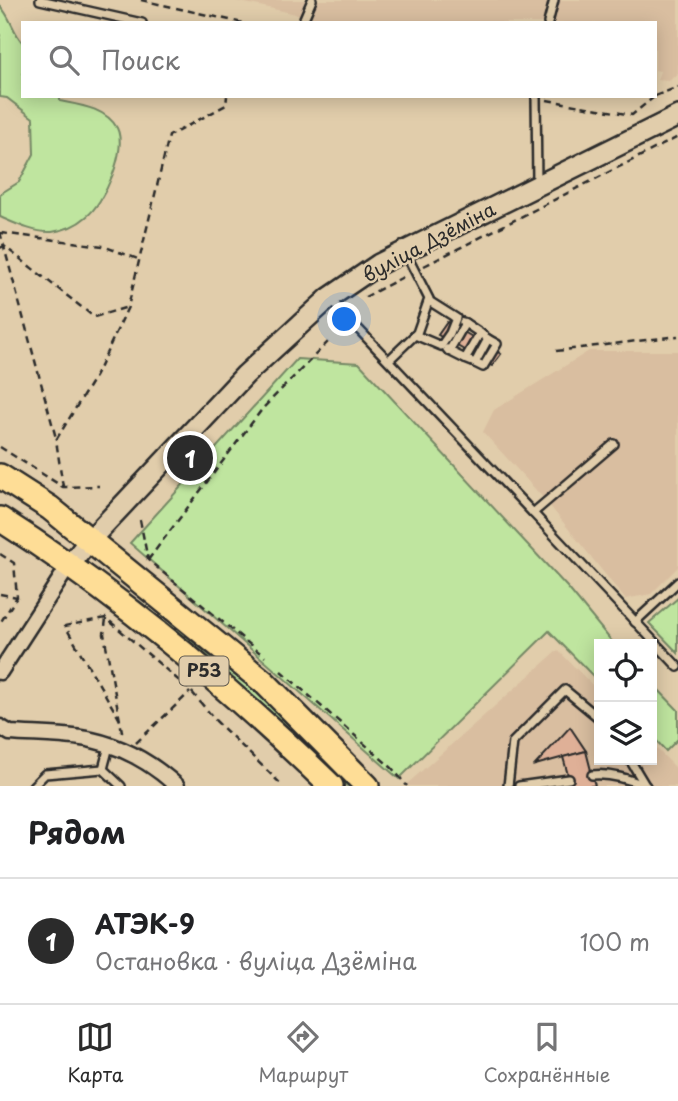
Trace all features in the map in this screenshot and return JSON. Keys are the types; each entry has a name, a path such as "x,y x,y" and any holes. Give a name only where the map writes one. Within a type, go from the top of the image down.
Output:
{"main road":[{"name":"вуліца Дзёміна","path":"68,567 89,541 245,375 330,298 379,264 537,185 677,124"},
{"name":"Р53","path":"0,476 50,509 265,683 367,786"},
{"name":"Р53","path":"0,519 185,654 331,786"}],"street":[{"path":"0,672 68,567"},
{"path":"0,727 10,733 91,739 140,757 160,770 177,786"}],"lane":[{"path":"40,0 133,21"},
{"path":"303,21 312,0"},
{"path":"549,21 554,0"},
{"path":"536,98 537,185"},
{"path":"404,252 416,270 429,301 488,339 475,363 415,335"},
{"path":"330,298 678,667"},
{"path":"389,360 415,335 429,301"},
{"path":"441,346 456,318"},
{"path":"449,351 465,323"},
{"path":"465,359 480,333"},
{"path":"533,513 614,444"},
{"path":"635,622 678,582"},
{"path":"508,786 513,743 565,690 594,714"},
{"path":"103,769 109,746"},
{"path":"633,765 646,786"},
{"path":"33,786 45,774 103,769 121,786"},
{"path":"593,775 624,778 646,786"},
{"path":"519,786 569,779"}],"path":[{"path":"141,0 234,21"},
{"path":"657,95 678,87"},
{"path":"56,440 96,375 128,307 169,136 226,105 228,98"},
{"path":"541,98 632,115 653,98"},
{"path":"365,297 677,124"},
{"path":"63,487 56,440 2,247 1,233 103,246 140,260"},
{"path":"2,247 94,317 128,307"},
{"path":"556,351 678,336"},
{"path":"140,520 148,560 263,408 329,341"},
{"path":"0,447 63,487 99,485"},
{"path":"0,554 14,563 17,597 0,623"},
{"path":"0,594 17,597"},
{"path":"106,612 104,634 126,752"},
{"path":"106,618 191,691 216,721 283,786"},
{"path":"106,618 65,626 120,720"},
{"path":"126,752 191,691"}],"shaded area":[{"path":"232,0 678,0 678,73 669,81 657,80 660,71 657,70 657,21 328,21"},
{"path":"589,351 678,351 678,567 651,594 625,599 546,501 483,432 494,410"},
{"path":"558,650 594,687 594,765 657,765 657,749 678,770 678,786 407,784"}],"green space":[{"path":"0,6 21,40 21,98 60,98 60,101 92,108 106,116 117,128 120,137 117,162 107,189 93,210 75,225 52,232 39,231 0,217 0,194 19,182 34,154 33,118 7,98 0,97"},
{"path":"297,359 359,363 568,588 610,639 594,639 594,677 549,631 399,779 130,543"},
{"path":"678,598 678,653 649,623"},
{"path":"139,601 264,698 352,786 347,786 258,704 135,605"},
{"path":"657,688 678,710 678,739 666,751 657,741"}],"building":[{"path":"447,322 501,354 492,366 438,335"},
{"path":"570,727 586,751 535,765"},
{"path":"586,751 595,786 571,786 563,757"}],"place":[{"name":"АТЭК-9","path":"190,458"}]}
